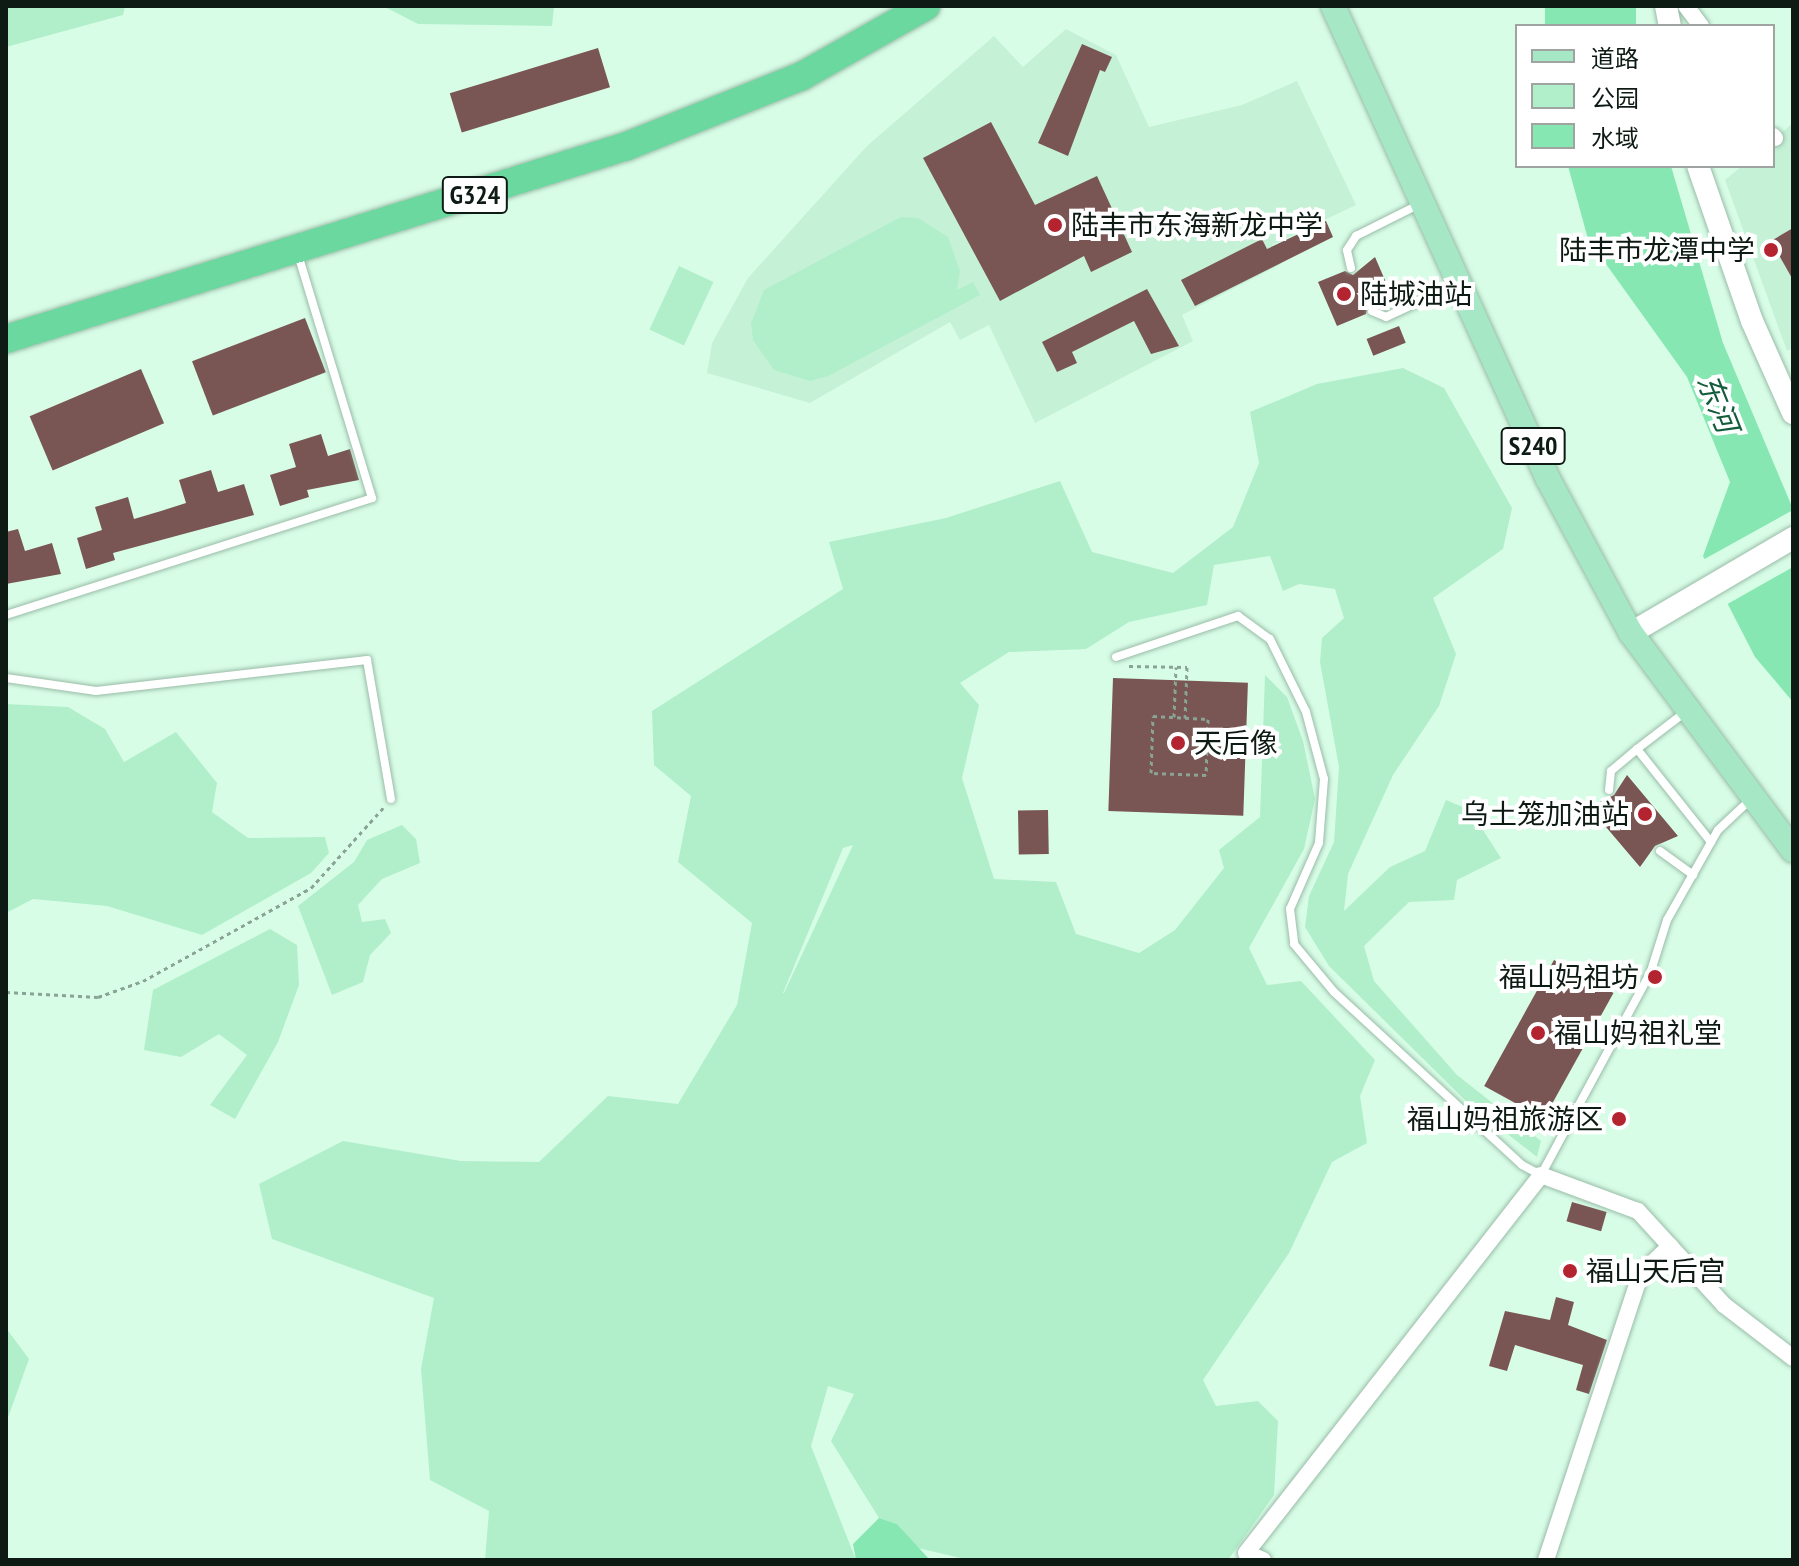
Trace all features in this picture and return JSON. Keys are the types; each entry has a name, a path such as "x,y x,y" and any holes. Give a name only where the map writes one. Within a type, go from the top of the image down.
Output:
{"highway":[{"name":"G324","path":"6,339 627,146 802,76 926,6"}],"main road":[{"name":"S240","path":"1333,6 1548,479 1631,633 1684,713 1750,800 1793,850"}],"street":[{"path":"1686,6 1700,24"},
{"path":"1699,168 1752,321 1793,413"},
{"path":"1631,633 1793,538"},
{"path":"1263,1560 1243,1557 1541,1175 1638,1211 1745,1325 1793,1358"},
{"path":"1546,1560 1640,1275 1670,1246"}],"lane":[{"path":"1351,268 1347,250 1356,236 1424,203"},
{"path":"6,615 372,498 297,250"},
{"path":"1372,311 1386,317 1459,283"},
{"path":"1119,656 1238,616 1270,639 1306,712 1324,779 1319,843 1290,909 1294,944 1465,1116 1541,1175 1649,976 1667,920 1711,842 1750,800"},
{"path":"6,678 96,691 367,660 391,799"},
{"path":"1609,790 1611,771 1684,713"},
{"path":"1637,749 1711,842"},
{"path":"1660,851 1693,875"}],"path":[{"path":"1119,656 1125,666 1187,667 1185,718"},
{"path":"1174,717 1176,667"},
{"path":"1153,716 1185,718 1208,719 1206,775 1151,773 1153,716"},
{"path":"6,992 98,997 143,981 311,888 391,799"}],"shaded area":[{"name":"陆丰市东海新龙中学","path":"1066,29 1116,55 1149,127 1242,105 1297,81 1356,205 1272,245 1281,264 1182,315 1193,341 1035,423 989,325 960,340 950,322 810,403 707,373 712,343 748,278 867,146 994,36 1023,67"},
{"name":"陆丰市龙潭中学","path":"1793,123 1793,348 1787,351 1725,180 1740,168 1775,168 1775,138"}],"green space":[{"path":"6,6 125,6 123,15 6,47"},
{"path":"383,6 554,6 552,26 418,24"},
{"path":"901,217 918,218 948,237 960,271 957,290 973,282 980,295 828,376 810,381 774,370 753,340 751,323 764,290"},
{"path":"679,266 713,282 684,346 649,329"},
{"path":"1403,368 1444,388 1512,508 1503,549 1433,598 1456,654 1439,706 1393,775 1348,874 1344,911 1390,867 1425,851 1446,800 1470,810 1501,858 1457,880 1454,900 1409,902 1364,946 1374,981 1457,1075 1541,1141 1537,1157 1468,1103 1329,966 1305,927 1309,896 1334,842 1339,767 1320,662 1322,638 1344,618 1335,589 1299,584 1283,591 1270,556 1214,565 1207,605 1129,622 1086,649 1009,652 960,683 979,705 962,778 994,879 1056,882 1076,934 1139,953 1175,930 1224,868 1219,850 1260,817 1265,675 1287,697 1303,741 1315,799 1304,849 1249,948 1267,985 1301,981 1375,1060 1360,1096 1367,1143 1332,1162 1289,1253 1203,1380 1216,1406 1258,1401 1278,1421 1274,1495 1228,1560 969,1560 918,1548 897,1524 879,1518 831,1441 854,1394 828,1386 811,1446 856,1560 485,1560 489,1511 430,1480 421,1369 434,1298 272,1239 259,1184 343,1141 461,1161 539,1162 608,1096 678,1104 737,1005 752,923 678,862 691,796 654,765 652,711 843,589 829,542 946,518 1060,481 1092,552 1173,573 1233,527 1259,463 1250,412 1317,384","holes":["853,845 784,993 843,848"]},
{"path":"6,704 68,707 105,729 124,762 176,732 217,783 212,812 248,838 325,837 329,853 311,873 202,935 107,906 33,899 6,913"},
{"path":"402,825 416,839 420,863 382,879 358,905 362,922 385,919 391,933 370,955 363,982 332,995 298,906 354,862 367,840"},
{"path":"270,929 297,945 299,985 278,1042 235,1119 210,1105 247,1055 219,1034 181,1057 144,1050 153,990"},
{"path":"6,1328 29,1359 6,1423"}],"water":[{"path":"1545,6 1636,6 1636,24 1545,24"},
{"name":"东河","path":"1569,168 1672,168 1723,343 1793,509 1793,702 1755,657 1703,556 1730,482 1687,377 1588,239"},
{"path":"879,1518 897,1524 930,1560 856,1560 853,1544"}],"pier":[{"path":"1793,510 1793,567 1724,606 1701,561"}],"building":[{"path":"1082,44 1112,57 1105,72 1100,70 1068,156 1038,143"},
{"path":"598,48 610,87 462,133 450,93"},
{"path":"991,122 1035,205 1097,176 1132,252 1091,272 1084,256 1000,301 923,158"},
{"path":"1326,221 1333,237 1195,306 1181,280 1262,239 1267,249"},
{"path":"1793,228 1793,280 1771,241"},
{"path":"1375,257 1394,301 1368,305 1366,314 1337,326 1318,282 1345,271 1353,275"},
{"path":"1147,289 1179,346 1151,354 1134,321 1072,352 1077,363 1057,372 1042,342"},
{"path":"305,318 326,372 213,416 192,361"},
{"path":"1399,326 1406,343 1373,356 1367,339"},
{"path":"141,369 164,423 53,471 30,416"},
{"path":"321,434 328,456 350,449 359,480 307,490 309,497 280,506 270,475 296,467 289,444"},
{"path":"211,470 218,492 244,484 254,515 113,553 115,560 86,569 77,538 102,530 95,507 128,497 134,519 161,511 186,503 179,480"},
{"path":"18,529 25,551 52,543 61,574 6,584 6,532"},
{"path":"1113,678 1248,683 1243,816 1108,811"},
{"path":"1627,775 1678,836 1655,846 1640,867 1589,807 1614,795"},
{"path":"1048,810 1049,854 1019,855 1018,811"},
{"name":"福山妈祖礼堂","path":"1554,960 1613,993 1544,1119 1484,1086"},
{"path":"1572,1202 1607,1212 1601,1231 1566,1221"},
{"path":"1556,1297 1574,1302 1568,1325 1607,1340 1589,1394 1576,1390 1583,1365 1515,1345 1507,1371 1489,1366 1505,1311 1550,1320"}],"place":[{"name":"陆丰市东海新龙中学","path":"1055,225"},
{"name":"陆丰市龙潭中学","path":"1771,250"},
{"name":"陆城油站","path":"1344,294"},
{"name":"天后像","path":"1178,743"},
{"name":"乌土笼加油站","path":"1645,814"},
{"name":"福山妈祖坊","path":"1655,977"},
{"name":"福山妈祖礼堂","path":"1538,1033"},
{"name":"福山妈祖旅游区","path":"1619,1119"},
{"name":"福山天后宫","path":"1570,1271"}]}
